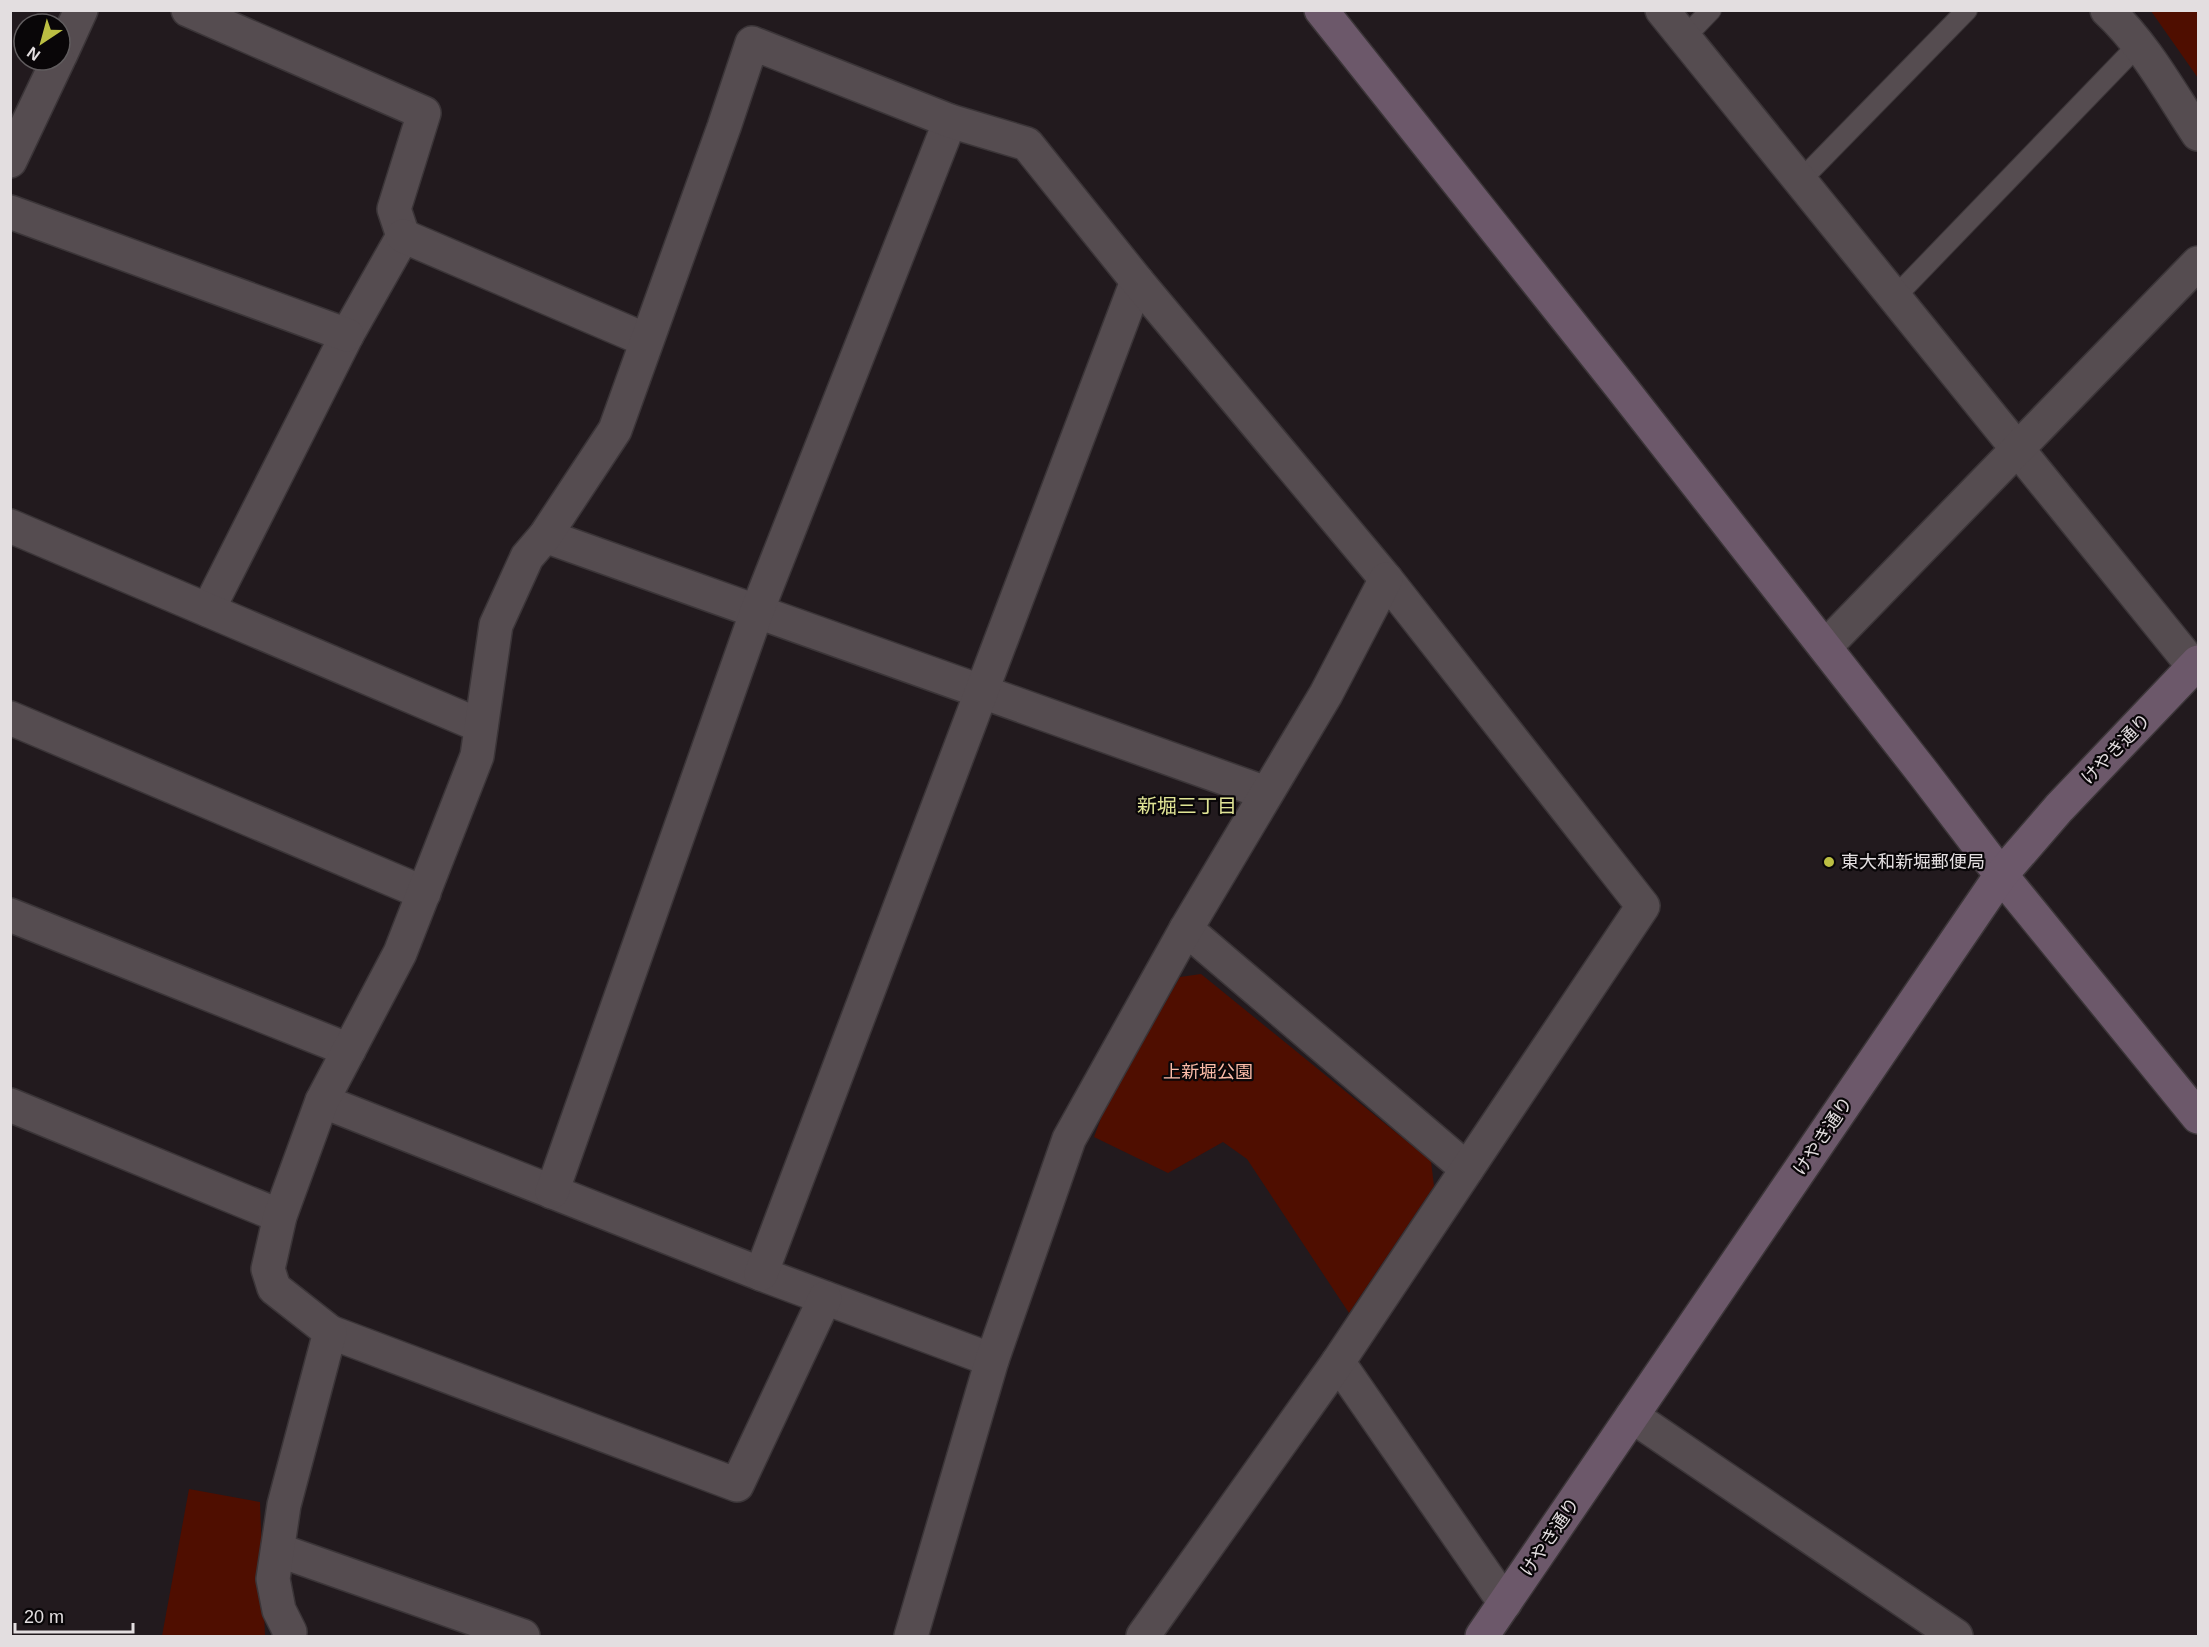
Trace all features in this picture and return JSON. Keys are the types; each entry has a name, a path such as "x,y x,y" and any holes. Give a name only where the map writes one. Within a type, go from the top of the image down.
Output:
{"street":[{"path":"72,30 81,10"},
{"path":"188,10 424,113 394,209 403,236 347,335 208,610"},
{"path":"1321,10 1621,387 2001,875 2199,1117"},
{"path":"1662,10 2196,665"},
{"path":"2107,10 2123,24 2139,44 2199,134"},
{"path":"825,1298 737,1485 330,1332 274,1288 267,1269 279,1216 322,1101 400,953 477,756 496,625 527,557 545,536 615,430 752,43 950,121 1027,144 1137,281 1386,579 1643,906 1338,1362 1143,1636"},
{"path":"10,160 52,72"},
{"path":"552,1192 757,611 950,121"},
{"path":"10,212 347,335"},
{"path":"403,236 646,340"},
{"path":"1825,647 2199,262"},
{"path":"761,1274 1137,281"},
{"path":"10,526 481,726"},
{"path":"545,536 1266,793"},
{"path":"911,1636 992,1360 1069,1139 1186,928 1326,694 1386,579"},
{"name":"けやき通り","path":"1489,1634 1505,1603 2001,875 2060,808 2196,665"},
{"path":"10,718 424,893"},
{"path":"10,915 349,1050"},
{"path":"1186,928 1467,1169"},
{"path":"322,1101 761,1274 992,1360"},
{"path":"10,1105 279,1216"},
{"path":"289,1636 290,1632 279,1610 273,1579 284,1505 330,1332"},
{"path":"1338,1362 1505,1603"},
{"path":"1632,1416 1956,1636"},
{"path":"278,1550 523,1636"}],"lane":[{"path":"1684,38 1711,10"},
{"path":"1800,181 1967,10"},
{"path":"1895,297 2139,44"}],"green space":[{"path":"2151,11 2198,11 2198,78"},
{"name":"上新堀公園","path":"1201,974 1431,1161 1434,1186 1349,1313 1247,1159 1223,1142 1168,1173 1094,1137 1104,1110 1180,977"},
{"path":"189,1489 260,1502 265,1636 162,1636"}],"place":[{"name":"東大和新堀郵便局","path":"1829,862"}],"district":[{"name":"新堀三丁目","path":"1187,806"}]}
